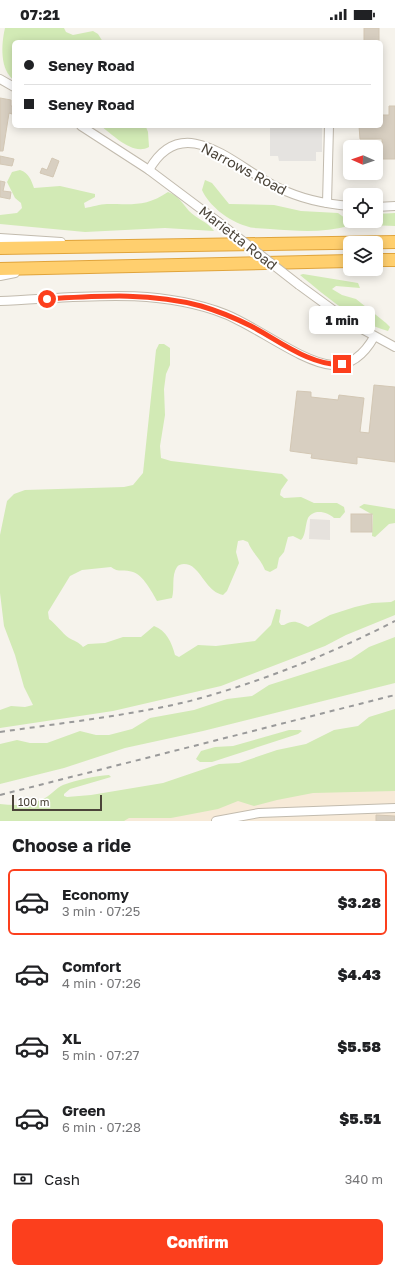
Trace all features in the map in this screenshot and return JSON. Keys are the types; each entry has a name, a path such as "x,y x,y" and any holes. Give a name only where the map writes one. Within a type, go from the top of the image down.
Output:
{"highway":[{"path":"0,248 48,246 146,247 395,242"},
{"path":"383,260 395,260"},
{"path":"0,269 343,261"}],"street":[{"path":"0,79 12,86"},
{"name":"Marietta Road","path":"84,128 149,170 327,307 374,337 395,347"},
{"path":"327,203 329,128"},
{"name":"Narrows Road","path":"149,170 166,148 179,143 193,143 210,148 277,188 310,200 343,205"},
{"path":"383,207 395,206"},
{"path":"0,238 146,247"},
{"path":"0,276 43,268"},
{"path":"0,301 109,296 154,297 177,300 226,314 314,360 333,365 351,362 360,356 368,349 374,337"},
{"path":"216,821 259,813 395,808"}],"shaded area":[{"path":"270,128 322,128 322,152 316,152 316,161 279,161 278,156 270,156"},
{"path":"310,519 330,520 330,540 309,539"},
{"path":"395,787 395,821 4,821 116,805"}],"green space":[{"path":"5,28 64,28 66,32 73,35 93,31 98,34 102,40 12,40 12,78 9,76 4,64 2,49"},
{"path":"103,128 146,128 149,147 136,149 117,139"},
{"path":"20,170 28,175 34,188 60,186 95,194 95,197 84,203 85,208 104,204 139,204 153,200 168,192 172,193 189,211 209,225 214,231 165,228 85,232 0,224 0,215 17,213 22,208 21,203 15,198 7,182 12,172"},
{"path":"205,180 212,183 229,204 274,205 301,211 338,213 343,217 343,227 310,231 249,227 226,217 209,202 202,190"},
{"path":"395,213 395,226 383,226 383,214"},
{"path":"303,274 358,283 360,288 336,286 332,289 342,295 356,299 390,327 388,331 376,327 341,308 300,275"},
{"path":"159,344 164,344 170,348 170,365 166,374 164,389 165,415 160,446 161,458 171,461 282,474 288,480 281,490 280,495 284,498 301,497 314,503 337,503 344,507 345,512 340,518 334,518 321,512 311,515 308,518 303,538 301,540 293,536 288,537 284,552 279,558 277,568 270,572 265,570 248,542 243,540 238,541 236,552 239,563 227,591 223,595 214,591 194,568 186,564 179,565 175,571 172,598 157,601 144,580 133,572 116,570 111,567 82,570 70,576 48,612 49,619 66,636 83,647 88,644 105,643 123,637 141,637 154,626 165,634 175,655 179,657 198,645 216,646 255,641 271,625 276,609 281,610 279,622 281,625 293,622 308,627 330,615 372,603 391,602 395,600 395,615 346,635 325,646 221,686 113,711 0,728 0,710 11,706 25,707 33,705 24,687 15,655 4,626 0,593 0,535 7,501 14,494 25,490 124,487 133,485 143,473 156,350"},
{"path":"364,504 395,509 395,523 389,524 375,537 372,536 373,515 359,507"},
{"path":"395,637 395,683 203,731 125,748 64,768 0,784 0,744 17,740 30,743 47,743 80,731 96,735 109,735 132,729 150,718 194,710 227,699 252,696 269,685 351,659 369,647"},
{"path":"395,709 395,791 313,793 254,806 238,801 218,809 171,818 129,818 124,821 0,821 0,804 17,805 34,803 45,798 61,786 74,781 109,775 111,777 70,789 64,794 64,796 91,795 163,783 219,764 239,763 277,750 306,744 334,730 358,726 369,717"},
{"path":"289,730 302,731 298,734 212,762 200,762 196,759 201,751 215,747 233,746"}],"building":[{"path":"364,28 379,28 379,40 364,40"},
{"path":"0,98 11,100 12,114 9,113 3,151 0,151"},
{"path":"389,106 395,106 395,159 383,159 382,139 360,139 359,128 383,128 383,115 389,115"},
{"path":"0,156 14,159 12,166 0,164"},
{"path":"52,158 59,161 53,177 40,173 42,168 47,170"},
{"path":"0,181 5,182 3,191 11,192 10,199 0,197"},
{"path":"374,385 395,387 395,462 357,457 357,464 311,458 312,454 290,451 297,391 311,392 311,397 338,400 339,395 364,398 360,432 369,433"},
{"path":"351,514 372,514 372,532 351,532"},
{"path":"376,815 395,816 395,821 376,821"}],"railway":[{"path":"0,732 140,711 212,695 293,667 345,645 395,621"},
{"path":"0,795 395,695"}],"route":[{"path":"47,299 131,296 177,300 226,314 324,364 342,364"}]}
